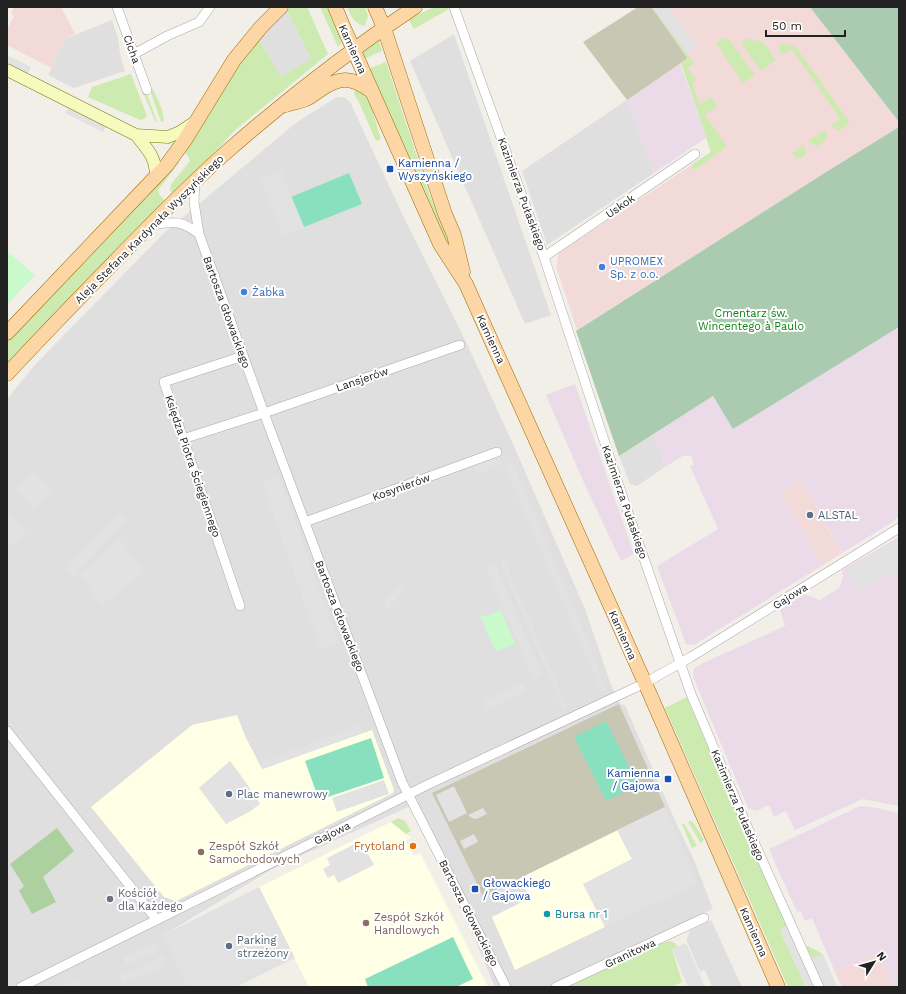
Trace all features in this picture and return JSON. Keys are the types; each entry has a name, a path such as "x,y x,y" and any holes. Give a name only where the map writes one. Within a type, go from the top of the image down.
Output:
{"main road":[{"path":"7,333 156,177 174,156 242,49 281,7"},
{"name":"Kamienna","path":"335,7 440,244 466,284 645,683 778,987"},
{"name":"Kamienna","path":"375,7 384,28 445,214 454,235 466,284"},
{"name":"Aleja Stefana Kardynała Wyszyńskiego","path":"7,374 150,225 195,181 280,106 353,49 415,7"},
{"path":"280,106 305,100 334,81 355,81 372,91"}],"street":[{"name":"Cicha","path":"117,7 147,90"},
{"path":"134,54 167,36 199,22 210,7"},
{"name":"Kazimierza Pułaskiego","path":"454,7 544,257 623,498 691,694 746,824 819,987"},
{"path":"7,70 136,135 168,137 180,132 195,122"},
{"path":"136,135 152,155 155,162 156,177"},
{"name":"Uskok","path":"544,257 695,154"},
{"name":"Bartosza Głowackiego","path":"195,181 194,202 199,234 242,356 402,782 506,987"},
{"path":"150,225 179,222 199,234"},
{"name":"Lansjerów","path":"183,439 460,346"},
{"name":"Księdza Piotra Ściegiennego","path":"240,606 164,382 242,356"},
{"name":"Kosynierów","path":"305,522 497,452"},
{"name":"Gajowa","path":"21,987 408,795 645,683 899,528"},
{"path":"7,731 157,920"},
{"name":"Granitowa","path":"556,987 704,918"}],"shaded area":[{"path":"14,7 61,7 75,34 65,39 51,68 7,45 7,29 14,16 11,14"},
{"path":"638,7 652,8 688,58 627,100 583,42"},
{"path":"652,7 810,7 899,122 899,127 577,330 556,267 559,253 711,152 681,63 687,58"},
{"path":"653,7 668,7 697,47 687,54"},
{"path":"287,10 311,59 281,78 259,40"},
{"path":"112,20 118,38 120,54 125,71 74,88 48,75 65,39"},
{"path":"454,34 551,315 525,324 410,61"},
{"path":"7,55 31,67 27,75 7,65"},
{"path":"680,63 706,138 654,173 627,100"},
{"path":"337,97 345,98 350,102 406,222 468,346 513,444 585,609 611,685 620,704 625,705 677,825 694,860 713,909 641,943 662,987 495,987 417,803 274,868 167,933 191,987 7,987 7,399 33,367 165,232 297,122"},
{"path":"627,100 654,173 547,245 522,171"},
{"path":"68,108 106,126 103,132 65,113"},
{"path":"281,171 304,227 284,236 261,180"},
{"path":"899,327 898,517 891,523 842,553 825,524 827,523 800,479 779,493 823,565 694,645 686,644 657,566 718,529 690,466 694,465 691,456 683,456 665,467 654,434 713,396 733,429"},
{"path":"575,384 634,554 621,561 584,483 546,395"},
{"path":"654,434 665,467 637,486 630,484 619,456"},
{"path":"499,456 503,464 477,474 475,468 472,467"},
{"path":"512,461 591,648 606,690 602,692 504,465"},
{"path":"33,470 52,490 34,509 14,489"},
{"path":"279,477 339,643 321,650 262,483"},
{"path":"800,479 827,523 825,525 842,553 823,565 779,493"},
{"path":"7,510 27,530 11,546 7,542"},
{"path":"119,512 127,519 74,578 65,571"},
{"path":"899,537 899,806 863,799 795,830 786,811 774,817 769,805 757,811 748,808 693,677 694,668 785,626 780,610 804,594 820,600 839,588 843,578 842,570"},
{"path":"120,539 144,572 101,605 80,575"},
{"path":"899,539 899,568 859,592 846,571"},
{"path":"504,560 567,708 563,709 500,562"},
{"path":"495,564 543,676 534,680 486,568"},
{"path":"403,581 406,586 388,610 383,605"},
{"path":"522,684 526,691 487,710 484,702"},
{"path":"619,704 665,807 483,896 432,793"},
{"name":"Zespół Szkół Samochodowych","path":"237,715 245,736 262,769 372,730 394,790 393,793 176,901 164,897 91,807 192,725"},
{"path":"360,725 363,732 263,769 260,762"},
{"name":"Plac manewrowy","path":"230,761 260,804 249,812 226,824 199,788"},
{"path":"384,780 389,794 337,812 332,798"},
{"path":"454,786 467,813 449,822 436,795"},
{"path":"860,806 899,813 899,987 894,987 878,953 835,972 812,918 805,921 801,911 797,912 769,849"},
{"path":"665,807 698,883 605,927 583,884 632,859 617,830"},
{"path":"483,808 487,814 476,819 468,815"},
{"name":"Zespół Szkół Handlowych","path":"391,822 411,838 406,840 414,856 420,853 488,987 309,987 259,887"},
{"path":"617,830 632,859 584,884 605,927 515,970 492,917 530,898 520,878"},
{"path":"474,834 478,842 464,849 460,841"},
{"path":"361,841 374,865 338,883 334,875 328,878 323,869 330,865 327,858"},
{"name":"Parking strzeżony","path":"259,887 295,958 236,987 187,987 163,935"},
{"path":"711,920 742,987 712,987 705,970 700,972 687,938 690,931"},
{"path":"787,926 814,987 806,987 780,929"},
{"path":"157,942 160,950 126,965 123,958"},
{"path":"686,943 705,987 688,987 672,949"},
{"path":"879,953 894,987 842,987 835,972"},
{"path":"823,954 837,987 824,987 810,955 814,958"},
{"path":"163,956 167,965 123,984 120,976"},
{"path":"78,978 82,984 77,987 61,987"}],"green space":[{"path":"291,7 307,7 328,54 233,132 206,163 173,193 170,190 171,184 190,161 184,152 219,94 238,66 259,40 281,77 311,59 287,10"},
{"path":"320,7 327,7 343,42 338,47"},
{"path":"347,7 365,7 368,16 365,26 356,21"},
{"path":"434,7 447,7 449,9 414,29 408,19"},
{"path":"652,7 694,64 688,68 696,80 692,83 699,104 711,97 717,106 705,115 727,146 695,170 691,165 711,152 681,63 687,58"},
{"path":"810,7 899,7 899,122"},
{"path":"728,38 755,75 743,83 716,43 720,40"},
{"path":"744,39 763,42 776,60 761,71 742,45"},
{"path":"379,40 382,51 364,59 361,51"},
{"path":"782,43 796,47 848,120 849,123 847,125 838,131 831,125 840,119 792,49 783,55 778,48"},
{"path":"386,62 430,196 447,232 452,255 368,69"},
{"path":"131,74 147,116 144,119 140,120 88,97 92,87"},
{"path":"353,86 361,90 369,100 381,139 376,141 354,94 355,90"},
{"path":"153,89 162,109 164,121 161,122 150,90"},
{"path":"146,91 157,122 155,121 142,93"},
{"name":"Cmentarz św. Wincentego à Paulo","path":"899,127 899,327 733,429 713,396 619,456 576,331"},
{"path":"825,130 827,133 826,140 818,146 808,141"},
{"path":"803,145 806,149 806,154 801,158 796,158 792,153"},
{"path":"178,161 179,163 158,190 159,194 165,201 7,365 7,341 165,177"},
{"path":"349,173 362,204 304,227 291,197"},
{"path":"7,251 35,275 7,305"},
{"path":"501,610 515,644 497,651 491,642 480,616 489,615"},
{"path":"687,698 750,845 787,926 780,930 806,987 788,987 665,708"},
{"path":"606,721 638,785 606,801 574,737"},
{"path":"371,738 384,778 319,800 305,761"},
{"path":"398,818 405,821 411,831 406,834 391,822"},
{"path":"688,822 693,822 704,839 701,844"},
{"path":"684,823 697,846 692,848 682,824"},
{"path":"57,828 74,851 43,877 56,902 32,914 19,891 24,886 10,864"},
{"path":"453,937 473,979 456,987 368,987 365,979"},
{"path":"670,941 675,943 678,947 672,949 682,982 672,987 567,987 665,942"},
{"path":"808,946 823,954 814,958 811,957 806,947"}],"place":[{"name":"Kamienna / Wyszyńskiego","path":"390,169"},
{"name":"UPROMEX Sp. z o.o.","path":"602,267"},
{"name":"Żabka","path":"244,292"},
{"name":"ALSTAL","path":"810,515"},
{"name":"Kamienna / Gajowa","path":"668,779"},
{"name":"Plac manewrowy","path":"229,794"},
{"name":"Frytoland","path":"413,846"},
{"name":"Zespół Szkół Samochodowych","path":"201,852"},
{"name":"Głowackiego / Gajowa","path":"475,889"},
{"name":"Kościół dla Każdego","path":"110,899"},
{"name":"Bursa nr 1","path":"547,914"},
{"name":"Zespół Szkół Handlowych","path":"366,923"},
{"name":"Parking strzeżony","path":"229,946"}]}
